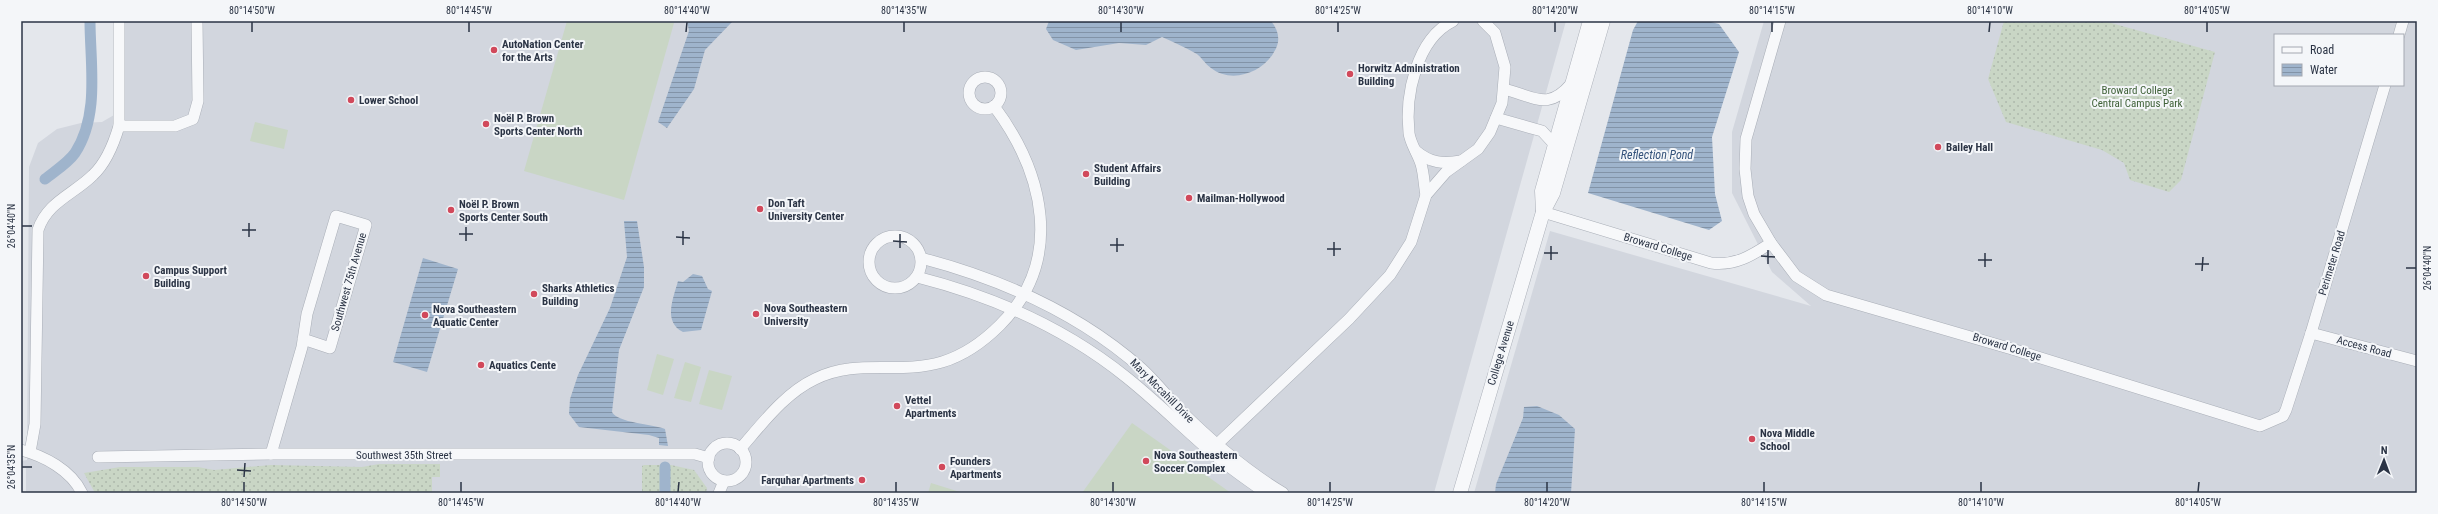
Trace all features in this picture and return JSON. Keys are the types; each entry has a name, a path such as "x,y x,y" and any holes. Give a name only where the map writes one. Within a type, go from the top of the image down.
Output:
{"street":[{"path":"82,493 66,473 45,458 26,451 35,424 38,230 45,214 53,206 100,168 111,147 118,126 119,21"},
{"path":"118,126 175,126 193,119 198,101 197,21"},
{"path":"1426,195 1416,151 1409,135 1411,87 1424,49 1444,25 1453,21"},
{"path":"1214,448 1349,319 1390,275 1411,242 1426,195 1446,172 1461,162 1483,143 1496,118 1504,89 1505,67 1494,33 1483,21"},
{"name":"College Avenue","path":"1543,212 1542,191 1554,144 1590,21"},
{"name":"College Avenue","path":"1460,493 1543,212 1554,193 1603,21"},
{"name":"Broward College","path":"1780,21 1746,139 1744,158 1750,202 1754,214 1771,243 1796,276 1826,295 2005,346 2260,426"},
{"path":"2399,34 2403,21"},
{"path":"1504,89 1548,100 1561,96 1572,83"},
{"name":"Perimeter Road","path":"2260,426 2283,416 2311,333 2385,86"},
{"path":"740,449 782,403 805,384 854,367 909,368 949,360 975,347 1014,310 1023,294 1040,246 1040,209 1027,160 1016,138 994,106"},
{"path":"1496,118 1542,131 1554,144"},
{"path":"1416,151 1430,161 1439,163 1461,162"},
{"name":"Broward College","path":"1543,212 1711,263 1732,264 1771,243"},
{"name":"Southwest 75th Avenue","path":"271,454 303,339 307,314 336,216 366,226 330,348 303,339"},
{"path":"896,236 908,239 914,244 921,258 917,277 904,287 892,288 881,285 870,272 869,256 877,242 884,238 896,236"},
{"name":"Mary Mccahill Drive","path":"921,258 976,275 1023,294 1069,317 1123,353 1143,370 1214,448 1283,493"},
{"name":"Mary Mccahill Drive","path":"917,277 965,291 1014,310 1071,339 1124,375 1214,448 1266,493"},
{"name":"Access Road","path":"2311,333 2417,361"},
{"path":"722,444 729,444 740,449 746,459 744,471 736,479 724,481 713,475 710,470 709,458 716,447 722,444"},
{"name":"Southwest 35th Street","path":"98,457 271,454 695,454 709,458"},
{"path":"719,493 724,481"}],"shaded area":[{"name":"Nova Southeastern University","path":"113,21 1566,21 1434,493 26,493 26,468 21,468 21,461 27,460 29,167 38,143 57,129 81,123 102,122 114,115"},
{"path":"1764,21 2417,21 2417,493 1474,493 1550,231 1811,306 1772,272 1732,193 1732,132"}],"green space":[{"path":"567,21 665,21 674,23 624,200 524,171"},
{"name":"Broward College Central Campus Park","path":"2004,21 2104,21 2215,52 2181,180 2169,192 2130,180 2124,163 2102,150 2006,122 1988,79"},
{"path":"255,122 288,130 284,149 250,141"},
{"path":"657,354 674,359 663,395 647,390"},
{"path":"685,362 701,367 691,402 674,398"},
{"path":"709,370 732,376 722,410 699,404"},
{"name":"Nova Southeastern Soccer Complex","path":"1132,423 1231,493 1082,493"},
{"path":"379,464 440,464 440,477 432,477 432,493 95,493 84,473 120,467 198,467 214,470 271,465 362,467"},
{"path":"671,465 694,470 707,488 706,493 642,493 642,466"},
{"path":"931,483 960,492 960,493 928,493"}],"water":[{"path":"687,21 733,21 705,50 694,89 667,128 658,122 689,31"},
{"path":"1049,21 1271,21 1277,32 1278,44 1269,59 1262,66 1255,71 1237,76 1219,73 1211,68 1195,53 1162,37 1146,45 1119,43 1076,50 1053,40 1046,29"},
{"name":"Reflection Pond","path":"1638,21 1707,21 1719,24 1739,52 1712,137 1715,194 1722,221 1709,230 1588,193 1633,30"},
{"path":"624,221 637,221 644,267 644,287 619,350 612,412 615,416 621,419 665,429 668,446 659,445 659,438 649,435 579,427 569,414 570,399 578,375 610,308 627,257"},
{"name":"Nova Southeastern Aquatic Center","path":"423,258 458,269 427,372 393,362"},
{"path":"693,274 702,276 708,289 712,291 701,330 683,332 677,328 673,322 671,316 672,302 678,281 683,282"},
{"path":"1537,406 1559,415 1575,429 1571,493 1495,493 1496,484 1523,418 1524,407"}],"waterway":[{"path":"45,179 72,157 83,138 88,122 92,88 90,21"},
{"path":"665,467 665,493"}],"place":[{"name":"AutoNation Center for the Arts","path":"494,50"},
{"name":"Horwitz Administration Building","path":"1350,74"},
{"name":"Lower School","path":"351,100"},
{"name":"Noël P. Brown Sports Center North","path":"486,124"},
{"name":"Bailey Hall","path":"1938,147"},
{"name":"Student Affairs Building","path":"1086,174"},
{"name":"Mailman-Hollywood","path":"1189,198"},
{"name":"Don Taft University Center","path":"760,209"},
{"name":"Noël P. Brown Sports Center South","path":"451,210"},
{"name":"Campus Support Building","path":"146,276"},
{"name":"Sharks Athletics Building","path":"534,294"},
{"name":"Nova Southeastern University","path":"756,314"},
{"name":"Nova Southeastern Aquatic Center","path":"425,315"},
{"name":"Aquatics Cente","path":"481,365"},
{"name":"Vettel Apartments","path":"897,406"},
{"name":"Nova Middle School","path":"1752,439"},
{"name":"Nova Southeastern Soccer Complex","path":"1146,461"},
{"name":"Founders Apartments","path":"942,467"},
{"name":"Farquhar Apartments","path":"862,480"}]}
